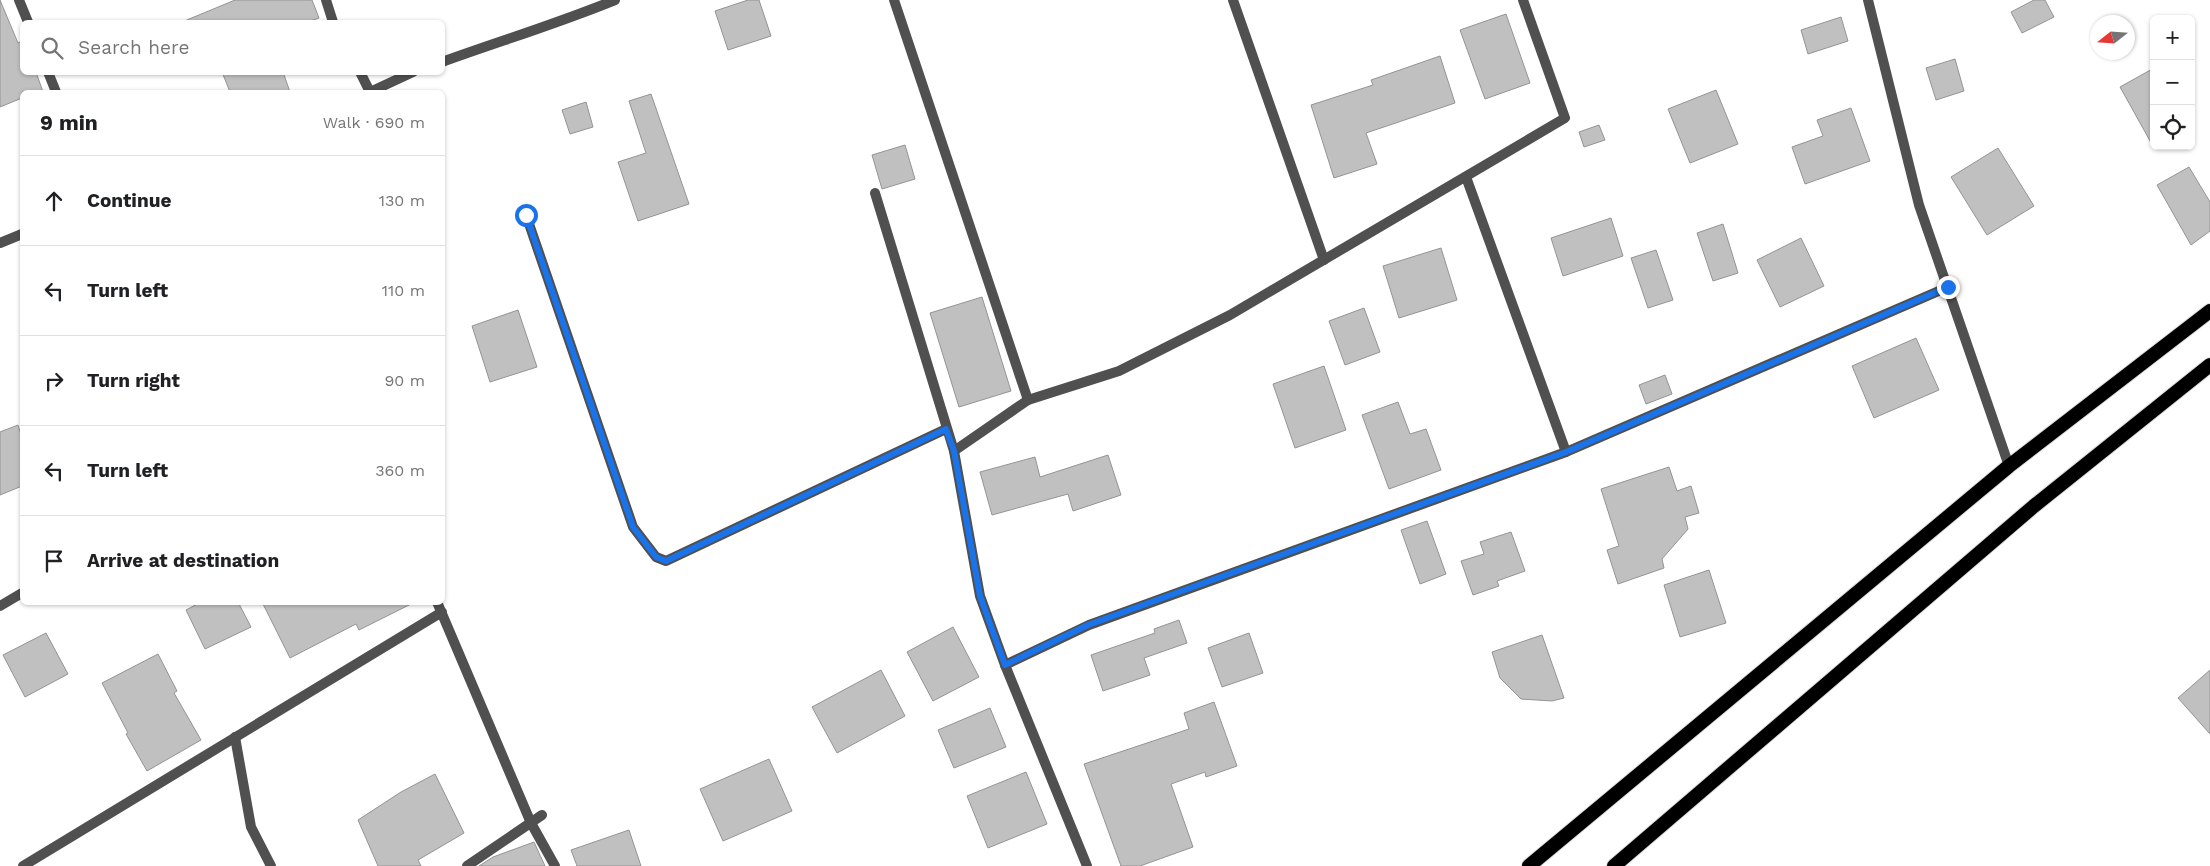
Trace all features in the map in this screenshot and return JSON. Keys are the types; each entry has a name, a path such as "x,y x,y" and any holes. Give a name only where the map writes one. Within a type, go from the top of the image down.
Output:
{"highway":[{"path":"1530,866 2009,466 2210,311"},
{"path":"1614,866 2034,506 2210,366"}],"street":[{"path":"20,0 27,20"},
{"path":"326,0 332,20"},
{"path":"445,61 514,36 563,22 615,0"},
{"path":"894,0 1028,400"},
{"path":"1233,0 1324,260"},
{"path":"954,451 1028,400 1119,371 1230,315 1566,118 1523,0"},
{"path":"1868,0 1919,205 2009,466"},
{"path":"49,75 55,90"},
{"path":"362,75 369,90"},
{"path":"374,90 407,75"},
{"path":"1466,177 1566,452"},
{"path":"875,193 954,451 980,596 1005,665 1086,866"},
{"path":"526,215 633,527 656,557 666,561 946,429"},
{"path":"0,243 20,235"},
{"path":"1005,665 1088,625 1566,452 1948,287"},
{"path":"0,606 20,594"},
{"path":"23,866 235,737 440,607 531,823 555,866"},
{"path":"235,737 251,827 271,866"},
{"path":"467,866 542,816"}],"building":[{"path":"0,0 18,43 20,42 20,75 37,75 42,90 20,90 20,99 0,107"},
{"path":"235,0 312,0 319,18 314,20 187,20"},
{"path":"748,0 759,0 771,36 728,50 715,11"},
{"path":"2034,0 2045,0 2054,17 2022,33 2011,12"},
{"path":"1506,14 1530,83 1485,99 1460,30"},
{"path":"1841,17 1848,41 1808,54 1801,30"},
{"path":"1440,56 1455,103 1366,133 1377,164 1334,178 1311,105 1373,85 1371,80"},
{"path":"1955,59 1964,91 1936,100 1926,68"},
{"path":"2150,70 2150,141 2120,87"},
{"path":"223,75 284,75 289,90 229,90"},
{"path":"1716,90 1738,144 1690,163 1668,109"},
{"path":"651,94 689,204 638,221 618,162 646,153 629,101"},
{"path":"586,102 593,127 570,134 562,110"},
{"path":"1851,108 1870,161 1805,184 1792,147 1823,136 1817,120"},
{"path":"1599,125 1605,140 1584,147 1579,132"},
{"path":"905,145 915,179 882,189 872,155"},
{"path":"1998,148 2034,206 1987,235 1951,177"},
{"path":"2189,167 2210,202 2210,231 2191,245 2157,185"},
{"path":"1611,218 1623,256 1563,276 1551,238"},
{"path":"1723,224 1738,273 1713,281 1697,233"},
{"path":"1801,238 1824,286 1780,307 1757,260"},
{"path":"1441,248 1457,300 1399,318 1383,266"},
{"path":"1656,250 1673,300 1648,308 1631,258"},
{"path":"982,297 1011,391 959,407 930,313"},
{"path":"1364,308 1380,352 1345,365 1329,321"},
{"path":"518,310 537,367 490,382 472,326"},
{"path":"1916,338 1939,390 1874,418 1852,366"},
{"path":"1324,366 1346,430 1295,448 1273,384"},
{"path":"1665,375 1672,394 1646,404 1639,385"},
{"path":"1398,402 1410,434 1426,429 1441,470 1389,489 1362,415"},
{"path":"18,425 20,431 20,487 0,495 0,432"},
{"path":"1108,455 1121,495 1073,511 1068,494 992,515 980,472 1035,457 1040,477"},
{"path":"1669,467 1677,491 1691,486 1699,513 1685,517 1688,529 1662,559 1664,568 1618,584 1607,550 1619,546 1601,489"},
{"path":"1427,521 1446,574 1420,584 1401,530"},
{"path":"1511,532 1525,571 1497,581 1499,586 1473,595 1461,561 1484,554 1480,542"},
{"path":"1709,570 1726,623 1680,637 1664,585"},
{"path":"195,605 240,605 251,627 205,649 186,610"},
{"path":"264,605 409,605 359,630 356,624 290,658"},
{"path":"1179,620 1187,643 1144,658 1150,675 1103,691 1091,655 1155,633 1154,629"},
{"path":"953,627 979,677 933,701 907,652"},
{"path":"46,633 68,674 25,697 3,655"},
{"path":"1249,633 1263,673 1222,687 1208,648"},
{"path":"1542,635 1564,698 1552,701 1521,699 1500,678 1492,652"},
{"path":"158,654 177,691 174,693 201,740 147,771 126,734 128,733 102,683"},
{"path":"881,670 905,716 837,753 812,707"},
{"path":"2210,670 2210,734 2178,698"},
{"path":"1214,702 1237,766 1206,777 1205,772 1171,784 1193,847 1140,866 1121,866 1084,764 1189,729 1184,713"},
{"path":"990,708 1006,747 954,768 938,730"},
{"path":"769,759 792,811 723,841 700,789"},
{"path":"1026,772 1047,824 988,848 967,796"},
{"path":"435,774 464,833 418,860 421,866 378,866 358,820 401,792"},
{"path":"629,830 641,866 577,866 571,850"},
{"path":"534,842 545,866 479,866 493,857"}],"route":[{"path":"526,215 633,527 656,557 666,561 946,429 954,451 980,596 1005,665 1088,625 1566,452 1948,287"}]}
